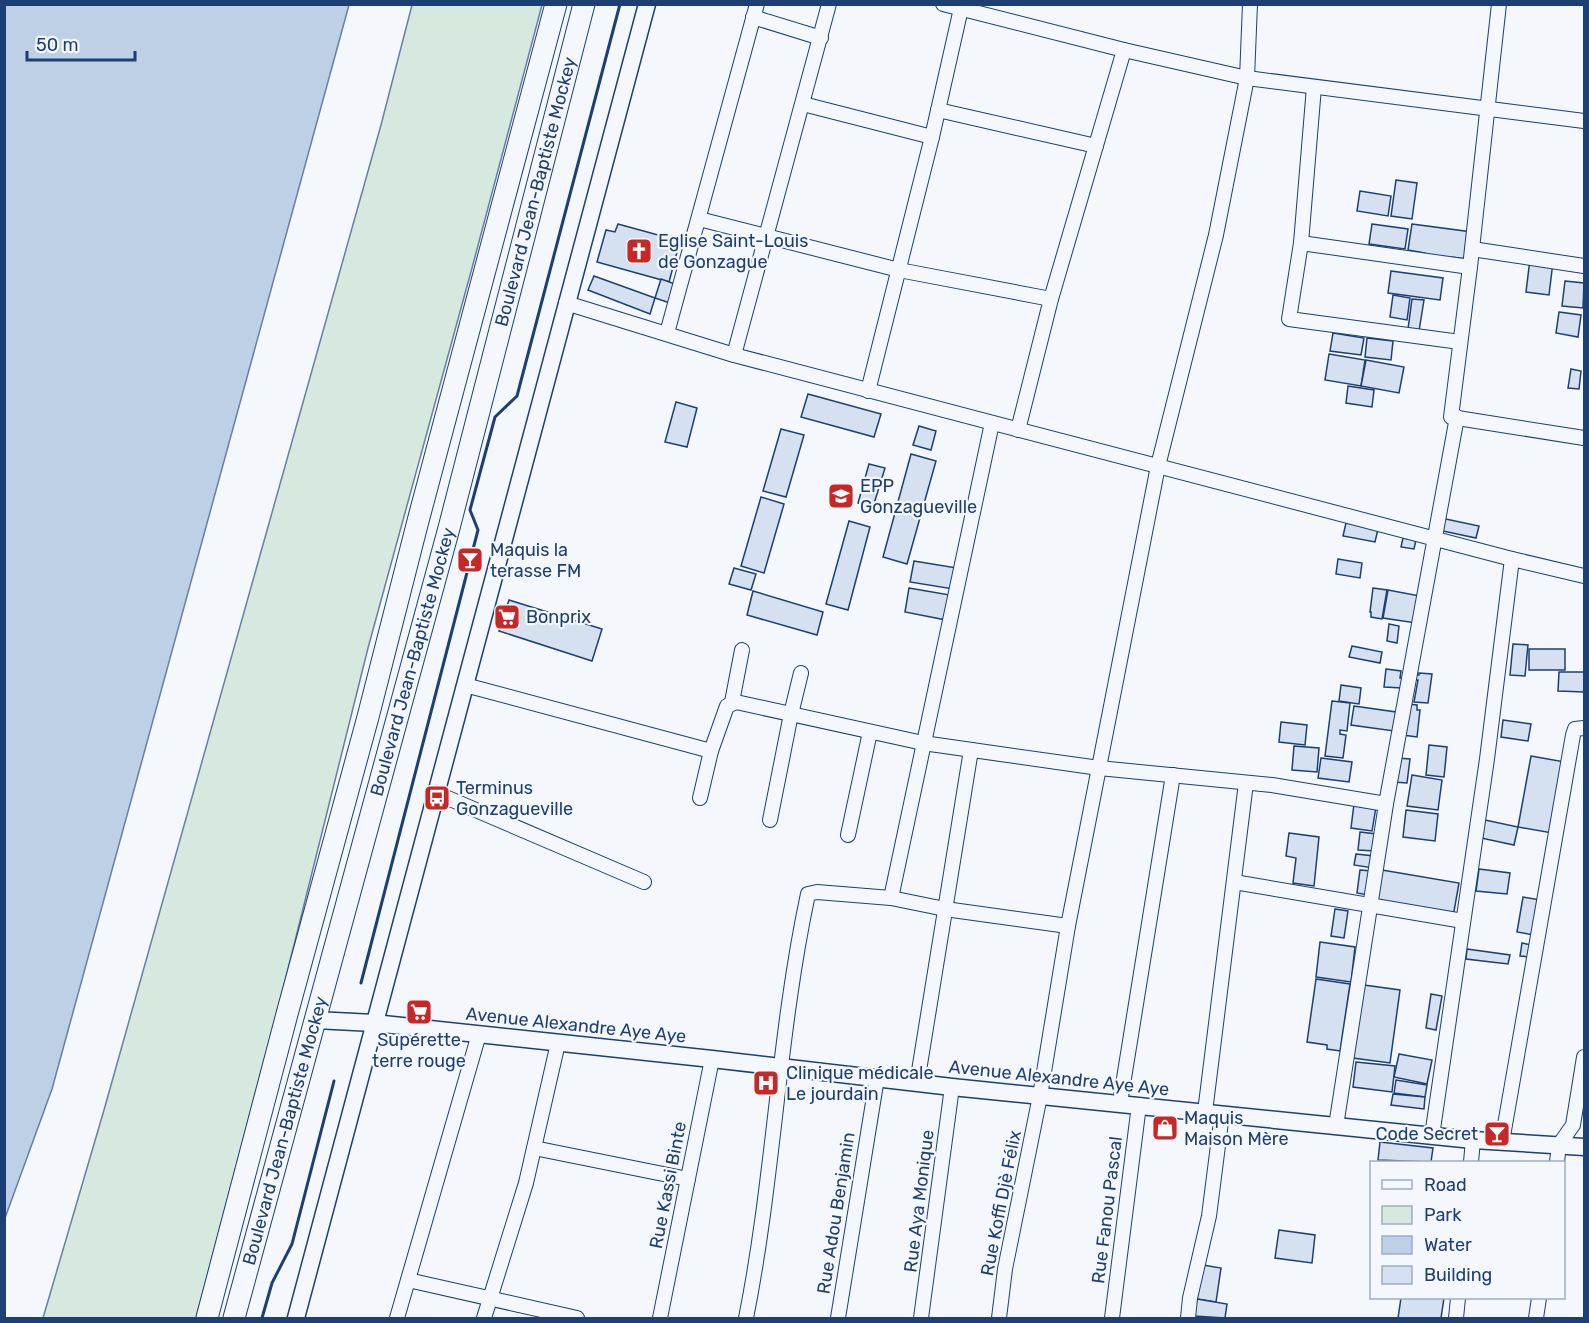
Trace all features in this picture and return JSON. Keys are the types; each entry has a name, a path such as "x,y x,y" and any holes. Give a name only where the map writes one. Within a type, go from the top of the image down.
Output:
{"highway":[{"name":"Boulevard Jean-Baptiste Mockey","path":"207,1318 556,4"},
{"name":"Boulevard Jean-Baptiste Mockey","path":"234,1318 449,528 584,4"}],"street":[{"path":"296,1318 647,4"},
{"path":"734,355 804,104 829,4"},
{"path":"944,4 1247,78 1584,121"},
{"name":"Rue Koffi Djè Félix","path":"999,1318 1005,1269 1040,1096 1068,926 1158,466 1216,235 1247,78 1250,4"},
{"path":"1499,4 1451,417 1584,438"},
{"path":"868,391 932,137 961,7"},
{"path":"667,333 755,10 821,38"},
{"path":"1018,430 1051,299 1125,50"},
{"path":"1314,87 1301,243 1289,320 1460,342"},
{"path":"804,104 932,137"},
{"path":"938,110 1096,146"},
{"path":"699,219 899,270 1051,299"},
{"path":"1301,243 1470,267"},
{"path":"1472,249 1584,266"},
{"path":"566,303 734,355 868,391 1584,576"},
{"path":"1336,1126 1386,804 1457,417"},
{"path":"891,898 993,423"},
{"path":"1432,1136 1490,736 1512,559"},
{"path":"700,798 711,751 727,706 732,702 742,650"},
{"path":"770,820 801,674"},
{"path":"465,686 711,751"},
{"path":"732,702 923,743 1099,768 1272,785 1386,804"},
{"path":"1502,1142 1573,735 1575,729 1584,728"},
{"path":"848,835 870,732"},
{"path":"917,1083 971,750"},
{"path":"1120,1103 1173,776"},
{"path":"1188,1318 1211,1206 1214,1113 1234,882 1246,783"},
{"path":"436,793 644,882"},
{"path":"1234,882 1462,921"},
{"path":"746,1318 754,1279 781,1067 808,894 817,892 891,898 945,909 1068,926"},
{"name":"Avenue Alexandre Aye Aye","path":"315,1020 374,1023 479,1034 952,1088 1473,1140 1584,1147"},
{"path":"397,1318 479,1034"},
{"path":"484,1318 492,1299 534,1148 558,1043"},
{"path":"1557,1161 1559,1145 1573,1125 1584,1057"},
{"name":"Rue Kassi Binte","path":"660,1318 712,1059"},
{"name":"Rue Adou Benjamin","path":"838,1318 877,1078"},
{"name":"Rue Aya Monique","path":"921,1318 952,1088"},
{"name":"Rue Fanou Pascal","path":"1112,1318 1139,1105"},
{"path":"1471,1161 1473,1140"},
{"path":"534,1148 688,1179"},
{"path":"408,1280 578,1318"},
{"path":"1456,1318 1458,1299"},
{"path":"1536,1318 1539,1299"}],"green space":[{"path":"412,5 542,5 368,648 281,997 196,1318 43,1318 104,1110 381,125"}],"water":[{"path":"5,4 349,5 52,1089 5,1218"}],"building":[{"path":"1396,180 1417,183 1412,219 1391,216"},
{"path":"1360,191 1391,196 1388,216 1357,211"},
{"name":"Eglise Saint-Louis de Gonzague","path":"618,224 680,241 669,282 597,262 606,230 615,232"},
{"path":"1372,224 1408,229 1405,249 1369,244"},
{"path":"1412,224 1472,232 1467,259 1452,257 1452,260 1424,256 1425,253 1408,250"},
{"path":"1530,259 1553,262 1549,295 1526,292"},
{"path":"1391,271 1443,278 1440,300 1388,293"},
{"path":"594,276 655,298 650,314 588,290"},
{"path":"661,279 675,284 670,303 655,298"},
{"path":"1565,281 1584,283 1583,308 1562,306"},
{"path":"1393,295 1410,298 1407,320 1390,317"},
{"path":"1412,299 1424,300 1419,331 1408,329"},
{"path":"1559,312 1581,315 1578,337 1556,333"},
{"path":"1333,333 1364,338 1361,355 1330,351"},
{"path":"1367,338 1393,341 1391,360 1365,357"},
{"path":"1329,354 1365,360 1361,386 1325,380"},
{"path":"1366,360 1404,367 1399,393 1361,386"},
{"path":"1571,369 1581,371 1579,389 1568,388"},
{"path":"1348,386 1374,390 1372,407 1346,403"},
{"path":"808,394 881,414 874,437 801,417"},
{"path":"676,402 697,408 687,447 665,442"},
{"path":"919,426 936,431 931,450 913,445"},
{"path":"781,429 804,435 786,497 763,491"},
{"path":"911,454 936,461 907,564 883,557"},
{"path":"869,464 885,468 873,507 858,503"},
{"path":"761,497 784,504 764,573 741,566"},
{"path":"1441,518 1479,526 1476,538 1438,530"},
{"path":"849,521 870,527 848,610 826,604"},
{"path":"1346,523 1378,529 1375,542 1343,536"},
{"path":"1403,538 1416,540 1414,549 1401,547"},
{"path":"1338,559 1362,563 1360,578 1336,574"},
{"path":"914,561 957,568 953,589 910,582"},
{"path":"734,568 756,574 751,590 729,584"},
{"path":"909,588 950,595 946,620 905,612"},
{"path":"1373,588 1387,590 1382,619 1371,617"},
{"path":"1388,590 1420,596 1416,623 1383,618"},
{"path":"753,591 823,612 817,635 747,615"},
{"path":"509,600 602,629 592,661 499,631"},
{"path":"1389,624 1399,626 1397,643 1387,641"},
{"path":"1513,644 1528,645 1525,676 1510,675"},
{"path":"1352,646 1382,652 1380,663 1349,657"},
{"path":"1529,649 1565,649 1565,670 1529,670"},
{"path":"1386,669 1401,671 1402,688 1384,687"},
{"path":"1559,672 1584,672 1584,692 1558,691"},
{"path":"1432,674 1428,703 1414,702 1418,680 1414,680 1415,675"},
{"path":"1341,685 1361,688 1359,704 1339,701"},
{"path":"1332,701 1350,703 1347,731 1340,730 1340,734 1346,735 1343,758 1325,756"},
{"path":"1407,704 1417,705 1417,710 1420,710 1417,737 1403,735"},
{"path":"1354,706 1396,712 1394,731 1351,725"},
{"path":"1503,720 1531,724 1528,741 1501,737"},
{"path":"1281,722 1307,725 1305,745 1279,742"},
{"path":"1429,745 1447,747 1444,777 1426,775"},
{"path":"1294,746 1319,748 1317,772 1292,770"},
{"path":"1531,756 1565,762 1552,833 1518,827"},
{"path":"1321,758 1352,762 1349,782 1318,778"},
{"path":"1397,758 1410,759 1407,783 1394,782"},
{"path":"1412,775 1442,780 1438,810 1407,806"},
{"path":"1354,804 1376,807 1372,831 1351,828"},
{"path":"1406,810 1438,814 1435,841 1403,837"},
{"path":"1485,820 1518,827 1514,845 1481,838"},
{"path":"1360,832 1377,834 1375,851 1358,850"},
{"path":"1289,833 1319,837 1314,886 1293,883 1296,858 1286,856"},
{"path":"1356,854 1374,856 1373,868 1354,865"},
{"path":"1479,869 1510,873 1507,894 1476,891"},
{"path":"1360,870 1372,871 1368,895 1357,893"},
{"path":"1382,870 1459,883 1453,917 1376,903"},
{"path":"1523,897 1541,900 1534,935 1517,932"},
{"path":"1335,909 1348,911 1344,938 1331,936"},
{"path":"1320,942 1355,947 1351,982 1316,977"},
{"path":"1522,943 1532,945 1530,957 1520,956"},
{"path":"1467,949 1510,955 1508,964 1466,959"},
{"path":"1316,979 1350,984 1340,1051 1327,1049 1327,1045 1307,1042"},
{"path":"1364,985 1400,990 1390,1063 1353,1058"},
{"path":"1431,994 1442,996 1436,1030 1426,1028"},
{"path":"1399,1054 1432,1060 1427,1084 1394,1077"},
{"path":"1356,1062 1395,1066 1392,1092 1353,1087"},
{"path":"1396,1080 1427,1085 1425,1097 1394,1093"},
{"path":"1393,1094 1425,1097 1424,1109 1391,1105"},
{"path":"1380,1142 1433,1148 1431,1161 1378,1160"},
{"path":"1279,1230 1315,1235 1312,1263 1275,1258"},
{"path":"1203,1265 1221,1268 1216,1302 1197,1299"},
{"path":"1197,1299 1227,1304 1225,1318 1194,1316"},
{"path":"1401,1299 1444,1299 1441,1318 1398,1318"}],"wall":[{"path":"361,983 478,530 470,510 495,417 517,396 620,4"},
{"path":"262,1318 272,1283 292,1244 334,1081"}],"place":[{"name":"Eglise Saint-Louis de Gonzague","path":"639,251"},
{"name":"EPP Gonzagueville","path":"841,496"},
{"name":"Maquis la terasse FM","path":"470,560"},
{"name":"Bonprix","path":"507,617"},
{"name":"Terminus Gonzagueville","path":"437,798"},
{"name":"Supérette terre rouge","path":"419,1012"},
{"name":"Clinique médicale Le jourdain","path":"766,1083"},
{"name":"Maquis Maison Mère","path":"1165,1128"},
{"name":"Code Secret","path":"1497,1134"}]}
